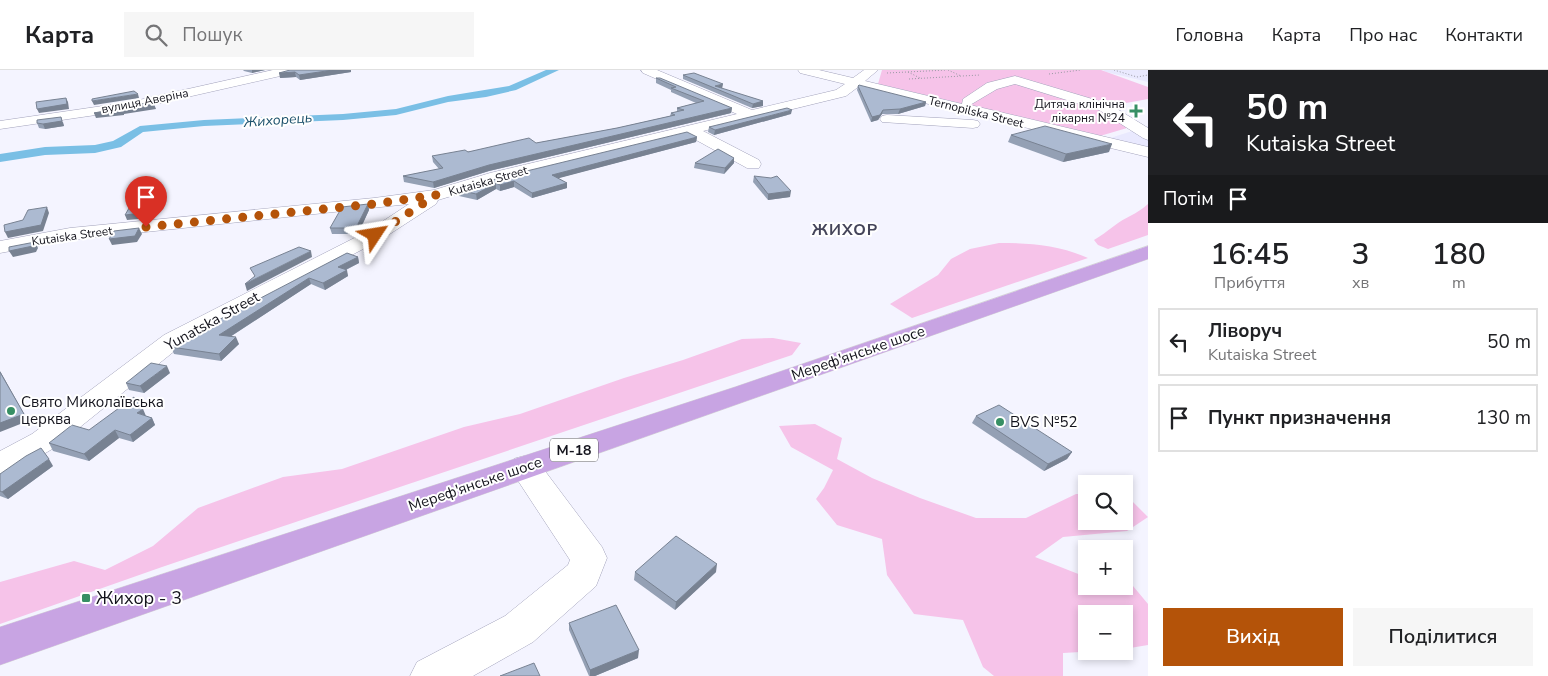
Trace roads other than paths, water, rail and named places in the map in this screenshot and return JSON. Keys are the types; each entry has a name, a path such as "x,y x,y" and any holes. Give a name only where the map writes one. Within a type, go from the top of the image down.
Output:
{"highway":[{"name":"Мереф'янське шосе","path":"0,646 745,393 1148,252"}],"street":[{"name":"вулиця Аверіна","path":"0,125 130,106 289,70"},
{"path":"647,70 751,115"},
{"name":"Ternopilska Street","path":"804,70 829,76 865,75 949,105 1148,152"},
{"name":"Kutaiska Street","path":"0,247 70,234 374,204 436,195 496,177 841,93 865,75"},
{"path":"949,105 968,102 992,86 1015,80 1104,108 1148,136 1130,147"},
{"path":"887,119 1040,127"},
{"path":"689,130 753,164"},
{"name":"Yunatska Street","path":"0,465 43,441 173,340 375,235 436,195"},
{"path":"432,676 519,629 583,575 589,558 525,467"}],"waterway":[{"name":"Жихорець","path":"0,158 45,151 95,149 117,144 140,129 204,123 343,117 396,112 448,99 486,94 512,88 554,70"}],"place":[{"name":"Дитяча клінічна лікарня №24","path":"1136,111"},
{"name":"Свято Миколаївська церква","path":"11,411"},
{"name":"BVS №52","path":"1000,422"},
{"name":"Жихор - 3","path":"86,598"}],"district":[{"name":"ЖИХОР","path":"845,230"}]}
